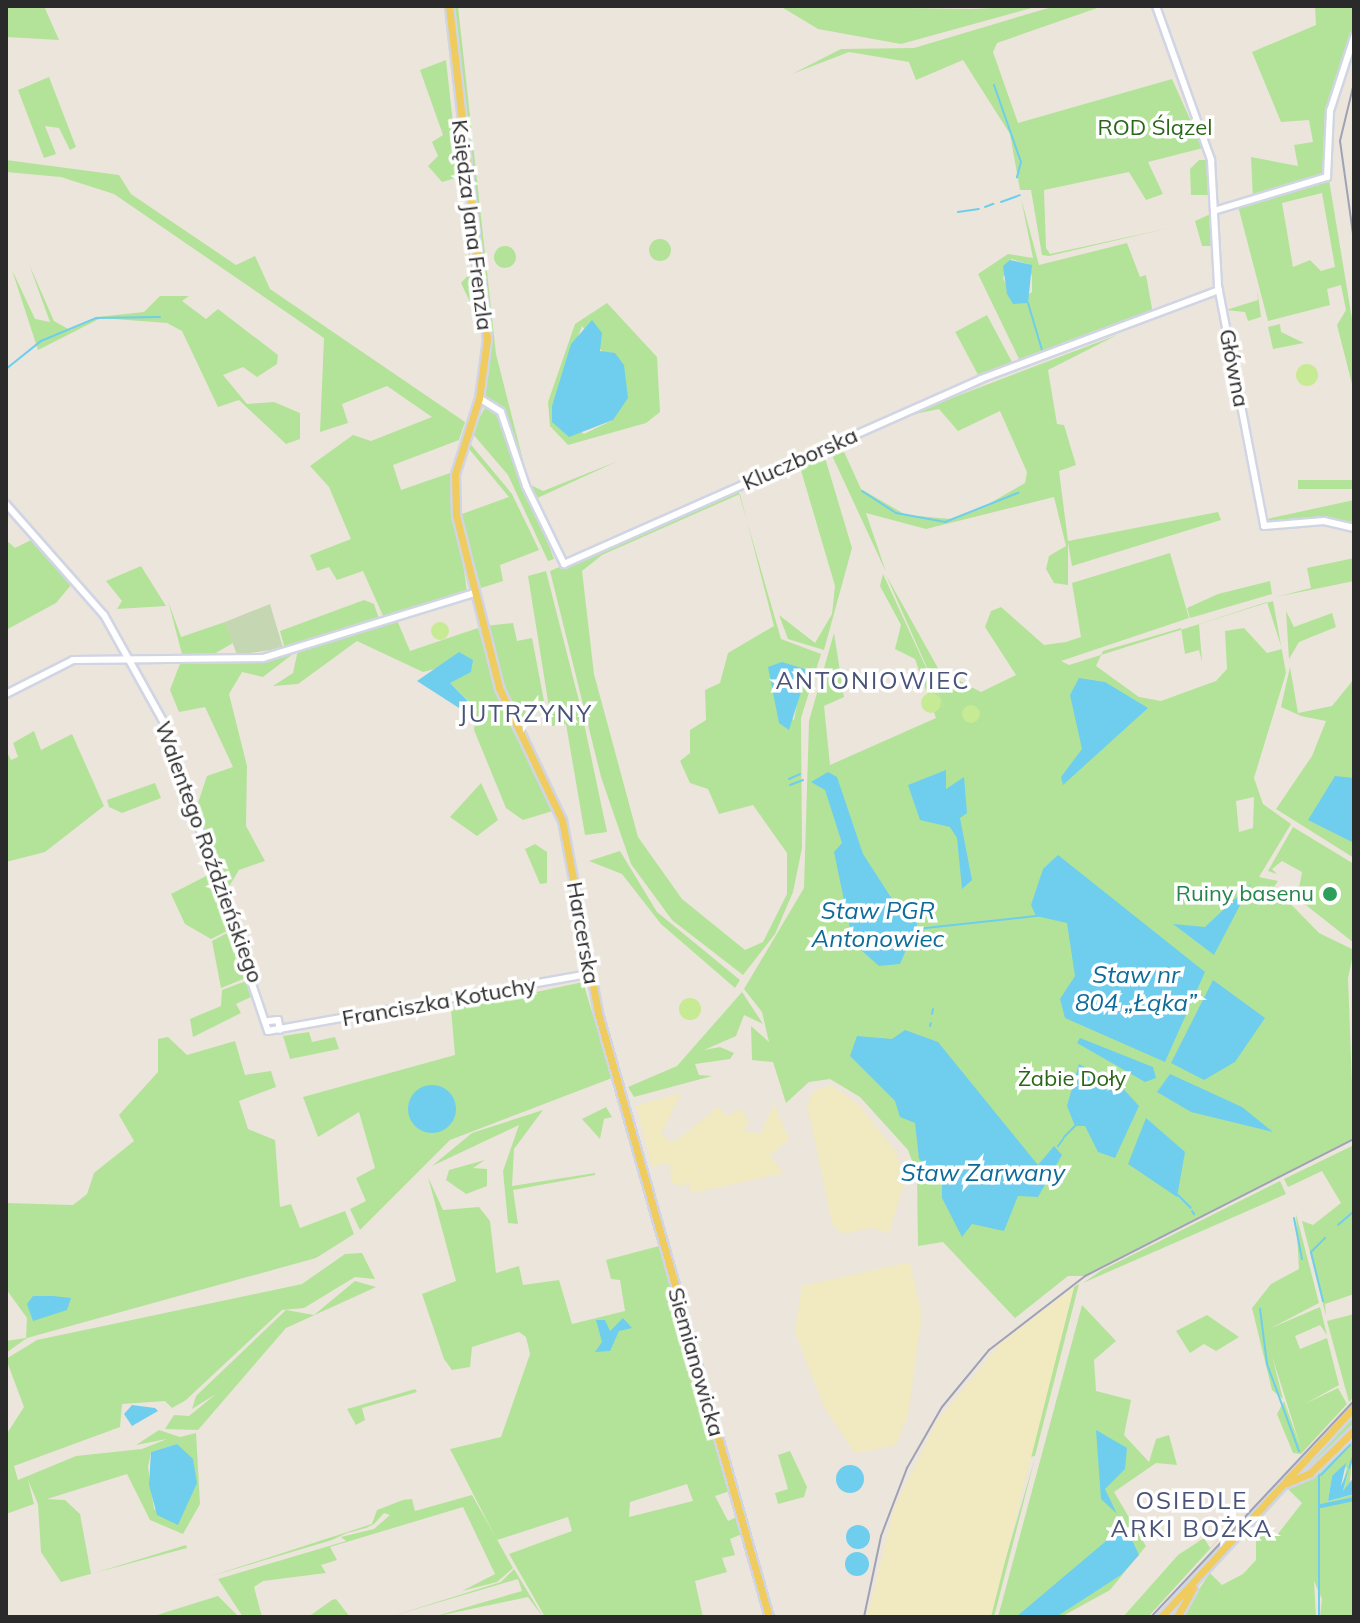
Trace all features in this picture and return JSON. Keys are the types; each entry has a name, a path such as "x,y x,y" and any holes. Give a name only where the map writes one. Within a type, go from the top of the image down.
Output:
{"main road":[{"name":"Księdza Jana Frenzla","path":"449,6 460,149 486,321 479,398 464,445 454,497 474,593 503,699 534,762"},
{"name":"Harcerska","path":"534,762 562,820 589,974 625,1107"},
{"name":"Siemianowicka","path":"625,1107 769,1617"},
{"path":"1244,1527 1354,1410"},
{"path":"1161,1617 1346,1419"},
{"path":"1287,1483 1310,1473 1354,1430"},
{"path":"1179,1613 1202,1573"}],"street":[{"name":"Główna","path":"1156,6 1209,152 1217,207 1219,290 1264,526 1324,521 1354,528"},
{"path":"1217,207 1328,176 1330,111 1354,37"},
{"name":"Kluczborska","path":"479,398 501,412 530,498 564,564 976,381 1219,290"},
{"name":"Walentego Roździeńskiego","path":"6,504 93,601 129,658 170,737 271,1020"},
{"path":"6,694 73,660 263,658 474,593"},
{"name":"Franciszka Kotuchy","path":"283,1027 589,974"},
{"path":"271,1020 283,1027 268,1031 271,1020"}],"green space":[{"path":"6,6 44,6 59,40 6,37"},
{"path":"452,6 458,6 496,354 529,484 543,491 618,461 533,500 503,409 484,396 489,330"},
{"path":"780,6 971,9 1039,6 901,44 818,29"},
{"name":"ROD Ślązel","path":"1055,6 1103,6 997,43 993,52 1018,123 1172,79 1203,148 1148,162 1163,194 1146,200 1129,172 1044,190 1046,248 1050,254 1169,228 1049,256 1042,255 1031,190 1020,190 1010,134 963,60 916,80 909,62 849,52 792,74 841,49 914,48"},
{"path":"1315,6 1354,6 1354,35 1327,115 1328,167 1324,176 1253,199 1251,157 1298,166 1294,145 1313,142 1309,120 1281,122 1252,52 1316,25"},
{"path":"446,60 480,323 461,283 472,271 456,178 442,182 428,166 438,156 432,142 443,135 420,70"},
{"path":"49,77 76,147 70,150 59,128 45,126 56,154 44,158 18,90"},
{"path":"6,160 119,175 131,194 236,265 255,256 270,289 465,422 459,440 393,465 401,490 450,473 467,591 384,618 363,571 337,580 329,567 317,571 310,555 351,539 329,487 310,466 353,435 371,441 432,417 387,386 342,404 348,423 320,432 324,338 114,194 61,177 6,172"},
{"path":"1199,160 1208,160 1213,195 1191,195 1190,169"},
{"path":"1329,180 1354,331 1354,392 1337,325 1346,310 1341,285 1327,289 1330,305 1268,321 1238,206","holes":["1322,193 1335,267 1321,271 1310,260 1293,267 1282,203"]},
{"path":"1021,198 1039,265 1127,243 1140,277 1146,275 1153,314 1020,361 978,274 1008,254 1033,258","holes":["1011,259 1028,264 1032,292 1015,304 1003,278"]},
{"path":"1215,212 1218,246 1202,246 1195,221"},
{"path":"660,239 668,242 671,250 668,258 660,261 652,258 649,250 652,242"},
{"path":"505,246 513,249 516,257 513,265 505,268 497,265 494,257 497,249"},
{"path":"29,264 54,321 70,330 97,317 144,312 160,296 189,296 182,301 206,319 218,309 278,355 277,364 257,377 243,367 223,375 247,404 274,402 300,413 300,439 286,444 239,400 218,407 182,331 167,323 101,318 38,350 12,270 35,319 50,322"},
{"path":"1257,288 1261,317 1248,321 1245,312 1226,310 1258,300"},
{"path":"607,303 657,357 660,412 646,423 568,445 550,426 548,402 575,324","holes":["582,326 605,355 613,420 584,434 552,406"]},
{"path":"987,315 1012,363 981,380 955,332"},
{"path":"1280,324 1281,332 1304,343 1273,349 1268,327"},
{"path":"1117,335 1048,370 1057,424 1064,425 1076,465 1059,471 1068,541 1218,512 1221,520 1072,566 1068,543 1068,585 1054,583 1046,569 1049,556 1066,546 1054,497 926,529 866,513 886,572 829,449 840,443 861,489 906,515 951,519 980,509 1025,483 1027,472 1000,411 958,431 939,409 905,416"},
{"path":"1307,364 1318,375 1307,386 1296,375"},
{"path":"486,405 498,413 554,559 548,561 508,475 472,433"},
{"path":"468,441 512,494 539,550 500,565 503,581 481,588 460,515 509,497 469,449 464,462"},
{"path":"823,451 852,548 824,650 788,639 779,615 815,643 832,614 835,586 800,467 747,488"},
{"path":"461,477 459,511 456,500"},
{"path":"1298,480 1354,480 1354,489 1298,489"},
{"path":"738,490 739,494 602,555 582,571 594,674 638,837 682,899 745,950 763,942 787,894 787,853 753,805 719,814 708,789 690,783 680,761 690,753 690,730 706,720 705,690 720,683 728,653 774,626 747,521 781,639 821,654 801,718 802,848 793,892 775,934 743,975 672,920 631,864 601,777 550,571","holes":["770,667 802,679 794,720 782,715"]},
{"path":"1354,500 1354,526 1270,524 1265,521 1263,507 1267,519"},
{"path":"6,540 15,548 31,540 71,585 56,603 6,630"},
{"name":"Żabie Doły","path":"1170,553 1189,618 1061,661 1069,665 1101,655 1096,666 1139,697 1161,701 1216,681 1227,669 1225,631 1244,628 1267,653 1282,649 1286,673 1254,778 1263,804 1291,824 1259,877 1278,881 1274,887 1319,933 1354,950 1348,978 1354,1138 1083,1276 1068,1276 1015,1318 943,1242 918,1246 917,1174 908,1150 860,1097 830,1079 809,1082 786,1103 773,1062 752,1060 751,1026 769,1042 762,1012 744,989 804,888 809,721 834,633 844,697 824,706 830,765 936,718 915,659 895,649 901,625 880,586 883,574 947,713 886,575 939,670 981,692 1016,675 985,627 991,611 1001,607 1044,645 1081,637 1072,583","holes":["1254,797 1253,828 1239,832 1236,801"]},
{"path":"1354,558 1354,581 1276,597 1311,588 1307,568"},
{"path":"141,566 166,606 117,609 122,601 106,581"},
{"path":"546,571 581,709 607,832 585,835 566,724 552,726 528,576"},
{"path":"1270,581 1272,594 1190,618 1187,608 1218,594"},
{"path":"364,600 374,604 381,625 397,620 410,651 478,628 505,716 556,810 523,820 506,808 474,730 477,709 450,683 446,666 423,672 357,641 298,684 273,686 293,673 298,650 263,677 242,672 229,694 247,766 246,826 265,861 239,870 224,895 196,809 207,776 233,767 205,707 179,712 170,690 181,661 265,660 286,653 280,631"},
{"path":"168,601 181,637 225,622 233,643 214,654 182,654"},
{"path":"1273,601 1281,647 1267,603"},
{"path":"270,604 283,648 237,655 225,622"},
{"path":"1286,611 1294,627 1332,613 1336,627 1299,642 1289,659"},
{"path":"440,622 449,631 440,640 431,631"},
{"path":"513,623 517,641 532,638 544,701 524,705 527,718 517,722 485,626"},
{"path":"1199,624 1202,662 1199,650 1185,654 1181,630"},
{"path":"1290,667 1298,713 1332,706 1354,679 1354,858 1276,809 1312,756 1326,721 1301,716 1281,707"},
{"path":"931,693 938,696 941,703 938,710 931,713 924,710 921,703 924,696"},
{"path":"971,705 980,714 971,723 962,714"},
{"path":"34,731 41,750 72,734 104,806 45,852 6,862 6,750 11,760 18,757 13,743"},
{"path":"155,783 161,798 122,813 109,807 107,800"},
{"path":"481,783 498,820 477,836 450,817"},
{"path":"1293,827 1354,864 1354,943 1297,898 1302,872 1282,861 1272,869 1277,874 1268,871"},
{"path":"535,844 547,852 547,883 540,884 525,849"},
{"path":"620,851 657,912 740,980 735,988 661,924 622,874 589,861"},
{"path":"212,873 231,929 211,939 185,924 171,894"},
{"path":"231,931 248,977 221,988 212,941"},
{"path":"249,980 253,996 236,1004 241,1013 193,1037 190,1019 221,1006 222,990"},
{"path":"583,982 612,1078 450,1140 360,1230 350,1209 366,1201 356,1178 375,1168 359,1112 318,1137 303,1097 455,1055 451,1010"},
{"path":"742,992 763,1024 744,1015 736,1036 704,1050 720,1047 734,1053 730,1059 695,1064 699,1075 712,1076 634,1097 628,1087 677,1066"},
{"path":"690,998 698,1001 701,1009 698,1017 690,1020 682,1017 679,1009 682,1001"},
{"path":"309,1032 312,1042 335,1037 339,1049 290,1059 283,1036"},
{"path":"168,1037 187,1055 235,1041 245,1075 271,1071 276,1087 239,1101 248,1129 275,1140 280,1207 291,1204 300,1228 345,1211 354,1234 316,1258 27,1338 6,1353 6,1341 26,1338 27,1318 6,1289 6,1203 73,1205 87,1194 94,1173 134,1141 119,1115 158,1072 158,1039"},
{"path":"606,1107 612,1117 604,1119 600,1139 582,1119"},
{"path":"543,1110 514,1149 512,1186 595,1175 513,1190 518,1224 508,1223 503,1171 519,1125 432,1166 472,1133"},
{"path":"1354,1145 1354,1294 1325,1304 1326,1316 1302,1221 1313,1225 1341,1203 1322,1171 1288,1187 1284,1179"},
{"path":"485,1160 473,1168 487,1169 487,1186 466,1194 446,1180 449,1170"},
{"path":"428,1177 443,1210 479,1207 490,1221 496,1273 519,1266 523,1285 559,1280 572,1324 625,1311 620,1280 611,1279 606,1260 659,1246 730,1491 715,1496 728,1521 737,1517 742,1534 730,1539 735,1555 722,1558 727,1572 695,1581 703,1617 545,1617 509,1554 572,1531 568,1517 497,1540 450,1449 501,1437 530,1354 526,1337 519,1332 472,1347 470,1367 452,1370 444,1359 422,1294 456,1281","holes":["687,1484 693,1501 629,1517 630,1502"]},
{"path":"1280,1181 1286,1194 1083,1283 1102,1270"},
{"path":"1296,1214 1319,1303 1271,1328 1320,1307 1327,1335 1320,1325 1295,1336 1300,1349 1327,1338 1339,1385 1305,1404 1338,1388 1347,1404 1301,1454 1293,1453 1277,1414 1284,1401 1301,1448 1272,1356 1283,1399 1272,1390 1252,1308 1271,1284 1299,1269"},
{"path":"362,1253 375,1279 355,1277 304,1308 282,1310 186,1400 172,1408 165,1401 122,1404 120,1427 14,1466 18,1480 76,1456 142,1449 167,1439 136,1445 159,1430 180,1437 196,1433 200,1504 183,1534 150,1520 127,1474 47,1499 65,1500 80,1514 91,1574 61,1582 41,1552 38,1504 28,1480 34,1504 6,1514 6,1435 24,1407 6,1359 37,1340 302,1284 345,1254","holes":["177,1444 196,1484 177,1519 154,1509 148,1467 151,1452"]},
{"path":"355,1281 376,1287 286,1328 198,1430 165,1429 174,1415 189,1416 216,1394 192,1409 196,1396 286,1310 314,1315"},
{"path":"1079,1284 1035,1456 1030,1457 1074,1287"},
{"path":"1082,1305 1116,1341 1094,1360 1096,1391 1131,1400 1124,1435 1149,1462 1156,1439 1169,1435 1177,1465 1156,1463 1114,1492 1146,1546 1110,1590 1061,1617 998,1617"},
{"path":"1354,1314 1354,1397 1349,1402 1327,1321"},
{"path":"1207,1315 1239,1337 1216,1351 1204,1344 1190,1353 1176,1331"},
{"path":"415,1389 417,1392 362,1408 365,1420 356,1425 347,1409"},
{"path":"1352,1418 1354,1427 1295,1478"},
{"path":"1354,1435 1349,1492 1343,1490 1348,1473 1342,1487 1347,1467 1332,1476 1328,1501 1354,1494 1354,1617 1320,1617 1322,1599 1314,1581 1316,1617 1180,1617 1210,1573 1222,1585 1243,1574 1256,1560 1256,1537 1277,1535 1302,1503 1286,1487"},
{"path":"790,1451 807,1487 804,1497 778,1504 775,1493 788,1489 778,1455"},
{"path":"1035,1458 994,1617 975,1617 992,1605"},
{"path":"472,1495 513,1568 497,1582 462,1591 495,1574 463,1507 330,1547 337,1560 321,1565 326,1573 263,1581 254,1587 262,1617 243,1617 218,1579 346,1541 341,1537 374,1529 390,1515 384,1513 374,1524 332,1540 208,1577 372,1524 377,1510 403,1500 412,1499 415,1511"},
{"path":"1238,1518 1148,1617 1123,1617 1178,1555 1204,1538 1210,1548"},
{"path":"186,1545 187,1548 94,1573"},
{"path":"514,1569 543,1617 528,1597 433,1617 522,1591 518,1579 389,1617 501,1582"},
{"path":"218,1596 239,1617 153,1617 157,1615"},
{"path":"336,1599 350,1617 308,1617 332,1600"}],"sand":[{"path":"831,1085 859,1105 896,1152 905,1180 889,1233 870,1228 844,1234 833,1226 807,1105 814,1091"},
{"path":"681,1093 661,1134 673,1143 718,1107 728,1116 741,1109 749,1122 744,1132 761,1133 774,1104 789,1139 770,1156 784,1173 698,1192 690,1192 688,1178 684,1187 672,1183 669,1163 652,1167 636,1106"},
{"path":"910,1262 922,1315 908,1415 896,1445 855,1453 824,1407 795,1332 802,1286"},
{"path":"1074,1287 991,1617 867,1617 894,1508 937,1421 1001,1343"}],"water":[{"path":"1010,260 1032,265 1028,303 1013,304 1007,294 1003,266"},
{"path":"592,320 602,333 600,351 615,353 624,365 628,398 613,420 569,437 552,422 552,406 571,344"},
{"path":"459,652 473,660 471,672 450,683 468,701 459,708 417,681"},
{"path":"782,662 808,670 789,730 779,723 768,667"},
{"path":"1079,678 1105,682 1148,708 1063,785 1061,777 1082,749 1070,695"},
{"path":"946,770 946,789 964,777 967,813 960,818 972,880 962,889 957,838 950,827 920,820 908,785"},
{"name":"Staw PGR Antonowiec","path":"828,772 837,777 863,854 894,902 918,922 900,964 879,966 853,943 834,852 842,843 825,790 811,782"},
{"path":"1335,776 1354,778 1354,843 1308,820"},
{"name":"Staw nr 804 „Łąka”","path":"1058,855 1205,972 1165,1062 1065,1018 1060,999 1075,976 1067,923 1036,916 1031,905 1043,869"},
{"path":"1251,884 1214,955 1173,924 1205,927"},
{"path":"1213,980 1265,1018 1235,1062 1204,1080 1171,1063"},
{"name":"Staw Zarwany","path":"905,1030 938,1042 1038,1165 1054,1146 1062,1155 1038,1197 1018,1196 1004,1231 972,1224 962,1237 942,1198 942,1180 919,1159 915,1123 900,1117 895,1101 850,1056 857,1036 892,1039"},
{"path":"1080,1038 1153,1067 1156,1078 1145,1082 1077,1043"},
{"path":"1079,1064 1112,1081 1106,1092 1119,1084 1139,1106 1115,1158 1098,1152 1085,1126 1075,1126 1067,1106"},
{"path":"1170,1074 1242,1107 1273,1132 1191,1112 1157,1092"},
{"path":"432,1085 449,1092 456,1109 449,1126 432,1133 415,1126 408,1109 415,1092"},
{"path":"1146,1118 1185,1152 1177,1197 1128,1164"},
{"path":"33,1296 71,1298 67,1310 33,1321 27,1304"},
{"path":"623,1318 632,1328 619,1331 610,1351 595,1352 602,1342 596,1320 605,1320 610,1331"},
{"path":"132,1405 158,1411 132,1426 124,1414"},
{"path":"1096,1430 1127,1448 1125,1469 1105,1489 1117,1514 1101,1499"},
{"path":"177,1444 193,1459 197,1483 178,1525 157,1515 149,1485 151,1452"},
{"path":"1346,1463 1341,1486 1349,1468 1343,1491 1354,1477 1354,1494 1328,1501 1332,1476"},
{"path":"850,1465 860,1469 864,1479 860,1489 850,1493 840,1489 836,1479 840,1469"},
{"path":"858,1525 866,1529 870,1537 866,1545 858,1549 850,1545 846,1537 850,1529"},
{"path":"1125,1525 1139,1555 1121,1575 1056,1617 1016,1617"},
{"path":"857,1552 868,1559 869,1564 862,1575 857,1576 846,1569 845,1564 852,1553"}],"waterway":[{"path":"994,85 1021,162 1017,177"},
{"path":"1001,202 1020,195"},
{"path":"985,207 993,204"},
{"path":"958,212 979,209"},
{"path":"1028,303 1042,350"},
{"path":"6,369 41,341 96,318 160,317"},
{"path":"862,491 896,513 945,522 1018,493"},
{"path":"789,779 800,774"},
{"path":"790,785 803,780"},
{"path":"916,929 1044,915"},
{"path":"932,1014 933,1009"},
{"path":"1064,1137 1075,1126"},
{"path":"1058,1146 1063,1139"},
{"path":"1178,1195 1191,1208"},
{"path":"1338,1225 1354,1211"},
{"path":"1294,1218 1302,1259"},
{"path":"1323,1301 1311,1252 1325,1238"},
{"path":"1260,1309 1267,1364 1299,1451"},
{"path":"1321,1475 1350,1445"},
{"path":"1349,1468 1354,1454"},
{"path":"1319,1474 1319,1617"},
{"path":"1321,1506 1354,1499"}],"tram line":[{"path":"1151,1617 1354,1401"}],"railway":[{"path":"1354,83 1340,141 1354,241"},
{"path":"864,1617 881,1536 907,1468 942,1407 989,1350 1085,1276 1354,1139"}],"place":[{"name":"Ruiny basenu","path":"1330,894"}],"district":[{"name":"ANTONIOWIEC","path":"873,681"},
{"name":"JUTRZYNY","path":"526,714"},
{"name":"OSIEDLE ARKI BOŻKA","path":"1192,1515"}]}
